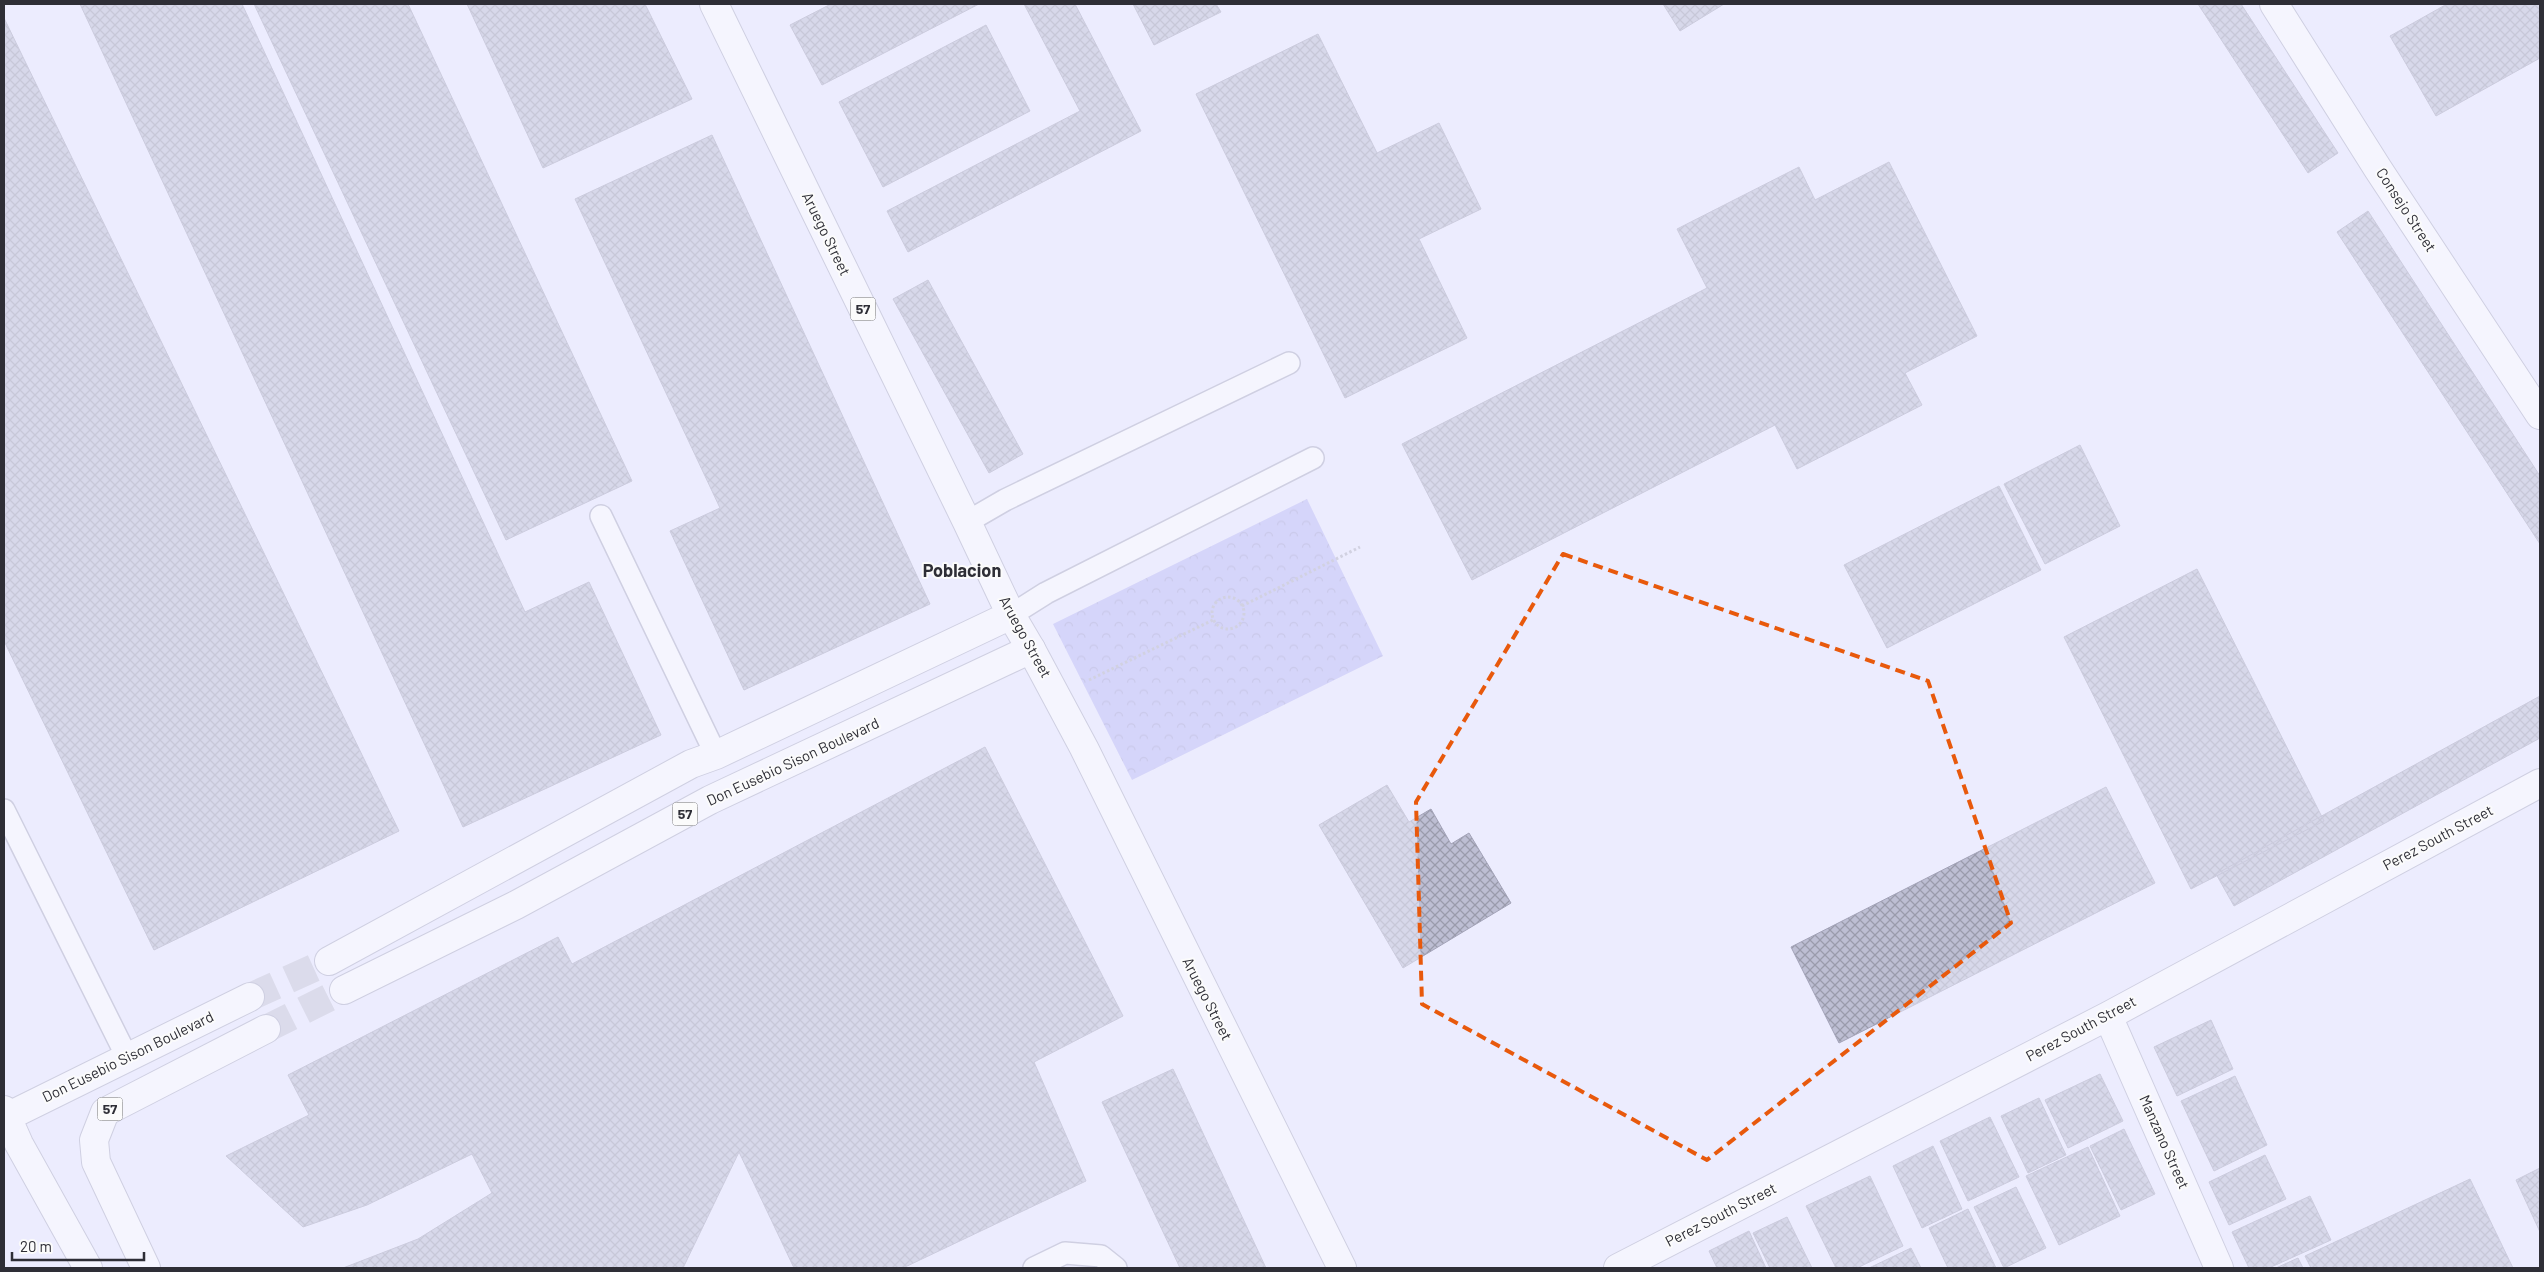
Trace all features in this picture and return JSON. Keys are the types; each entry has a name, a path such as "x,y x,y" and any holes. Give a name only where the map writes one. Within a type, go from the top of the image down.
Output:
{"main road":[{"name":"Aruego Street","path":"714,4 1011,615 1057,696 1342,1268"},
{"name":"Consejo Street","path":"2274,4 2378,169 2540,414"},
{"path":"329,961 691,764 716,755 1011,615"},
{"name":"Don Eusebio Sison Boulevard","path":"344,990 516,905 710,800 1031,649"},
{"name":"Perez South Street","path":"1618,1268 2108,1016 2540,783"},
{"name":"Don Eusebio Sison Boulevard","path":"5,1114 250,998"},
{"name":"Manzano Street","path":"2108,1016 2219,1268"},
{"name":"57","path":"146,1268 96,1162 94,1140 105,1112 266,1029"},
{"path":"5,1114 88,1268"}],"lane":[{"path":"967,522 1005,500 1288,363"},
{"path":"1011,615 1046,593 1313,458"},
{"path":"601,516 716,755"},
{"path":"4,810 127,1057"},
{"path":"1034,1268 1064,1253 1101,1256 1116,1268"}],"path":[{"path":"1242,606 1360,547"},
{"path":"1233,597 1242,606 1243,619 1236,626 1226,629 1213,620 1212,609 1218,600 1233,597"},
{"path":"1057,696 1213,620"}],"highlighted area":[{"path":"1563,554 1928,681 2011,923 1707,1160 1422,1004 1416,802"}],"green space":[{"path":"1307,499 1383,656 1132,780 1053,624"}],"building":[{"path":"80,4 242,4 525,612 589,582 661,735 463,827"},
{"path":"254,4 408,4 632,481 506,540"},
{"path":"467,4 645,4 692,99 543,168"},
{"path":"831,4 979,4 822,85 790,25"},
{"path":"1024,4 1075,4 1141,131 908,252 887,211 1080,111"},
{"path":"1133,4 1216,4 1221,12 1154,45"},
{"path":"1663,4 1724,4 1680,31"},
{"path":"2198,4 2241,4 2338,153 2308,173"},
{"path":"2447,4 2540,4 2540,58 2436,116 2390,36"},
{"path":"4,18 399,831 154,950 4,641"},
{"path":"986,25 1030,111 883,187 839,102"},
{"path":"1318,34 1377,153 1439,123 1481,209 1419,239 1467,338 1345,398 1196,94"},
{"path":"712,135 930,604 744,690 670,531 720,508 575,199"},
{"path":"1889,162 1977,336 1905,373 1922,405 1797,469 1775,425 1472,580 1402,444 1707,288 1677,229 1799,167 1815,200"},
{"path":"2368,211 2540,476 2540,544 2337,232"},
{"path":"928,280 1023,454 989,473 893,299"},
{"path":"2080,445 2120,526 2045,564 2004,484"},
{"path":"1999,486 2041,570 1887,648 1844,565"},
{"path":"2197,569 2324,821 2191,889 2064,637"},
{"path":"2540,696 2540,738 2234,906 2216,874"},
{"path":"985,747 1123,1016 1034,1062 1086,1181 903,1268 794,1268 739,1152 683,1268 343,1268 418,1239 492,1193 472,1154 367,1205 303,1227 226,1156 309,1115 288,1075 558,937 572,964"},
{"path":"1387,785 1409,822 1431,809 1451,844 1469,833 1511,903 1403,968 1319,825"},
{"path":"2106,787 2155,883 1839,1043 1791,947"},
{"path":"2211,1020 2233,1069 2177,1096 2154,1047"},
{"path":"1173,1069 1266,1268 1180,1268 1102,1102"},
{"path":"2100,1074 2123,1121 2068,1148 2045,1100"},
{"path":"2235,1076 2267,1145 2214,1171 2181,1101"},
{"path":"2039,1098 2066,1155 2028,1173 2001,1116"},
{"path":"1990,1117 2019,1177 1968,1201 1940,1141"},
{"path":"2124,1129 2155,1194 2121,1210 2090,1146"},
{"path":"1933,1146 1962,1209 1922,1228 1893,1166"},
{"path":"2088,1147 2120,1216 2059,1245 2026,1176"},
{"path":"2265,1155 2286,1199 2229,1225 2209,1182"},
{"path":"2540,1168 2540,1232 2516,1180"},
{"path":"1870,1176 1903,1246 1857,1268 1836,1268 1806,1206"},
{"path":"2470,1179 2513,1268 2311,1268 2305,1256"},
{"path":"2016,1187 2046,1248 2004,1268 1974,1207"},
{"path":"2310,1196 2331,1240 2269,1268 2249,1268 2232,1232"},
{"path":"1968,1209 1996,1268 1948,1268 1929,1228"},
{"path":"1787,1217 1812,1268 1770,1268 1753,1233"},
{"path":"1749,1231 1766,1268 1717,1268 1709,1251"},
{"path":"1911,1248 1921,1268 1869,1268"},
{"path":"2298,1258 2303,1268 2276,1268"}],"tunnel":[{"path":"250,997 329,961"},
{"path":"266,1029 344,990"}],"district":[{"name":"Poblacion","path":"962,571"}]}
